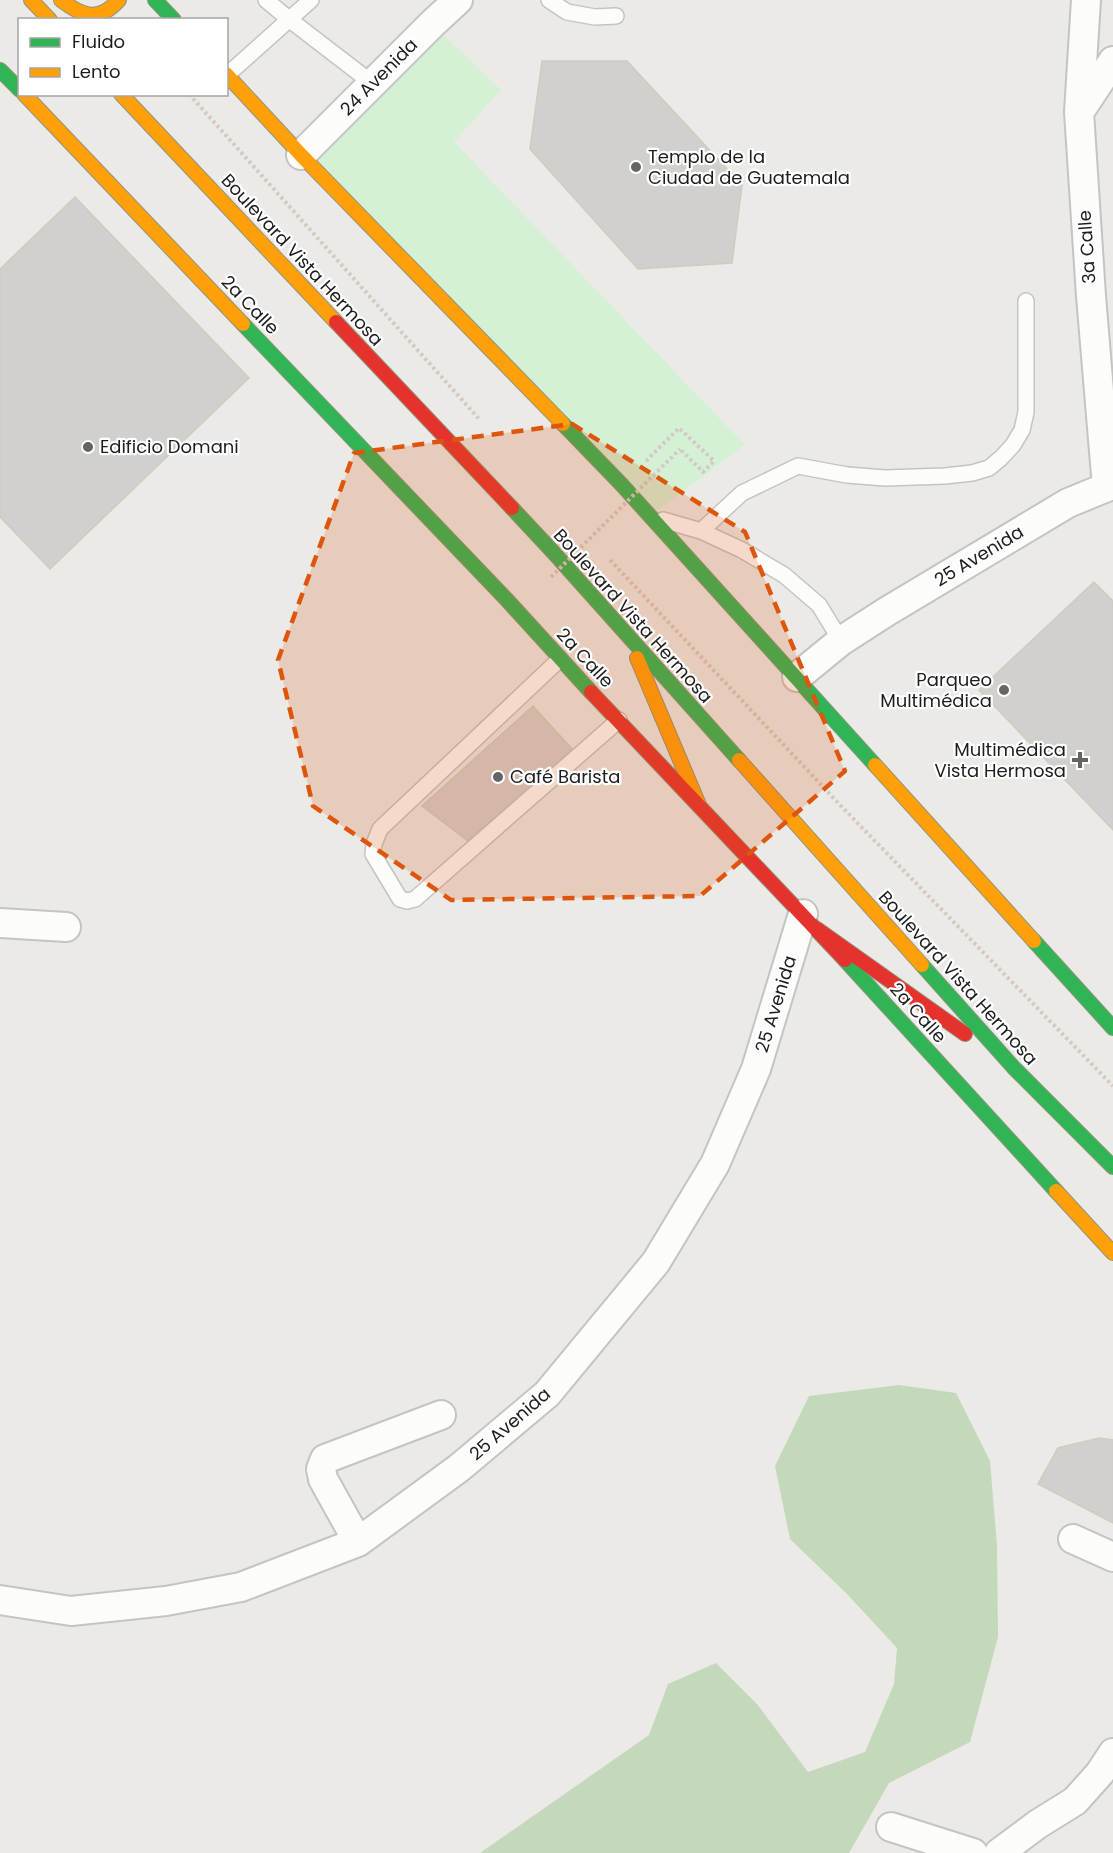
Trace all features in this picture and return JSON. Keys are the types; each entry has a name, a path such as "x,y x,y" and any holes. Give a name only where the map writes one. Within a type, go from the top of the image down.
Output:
{"main road":[{"path":"31,0 48,18"},
{"path":"61,0 81,13 96,16 112,8 119,0"},
{"path":"155,0 172,18"},
{"path":"0,70 18,88"},
{"path":"228,75 301,155 622,485 1113,1028"},
{"name":"2a Calle","path":"26,96 499,591 560,659 810,922 1113,1253"},
{"name":"Boulevard Vista Hermosa","path":"123,96 546,545 1014,1068 1113,1167"},
{"path":"627,634 699,805"},
{"path":"810,922 1014,1068"}],"street":[{"name":"24 Avenida","path":"301,155 458,0"},
{"name":"3a Calle","path":"1086,0 1079,112 1090,296 1110,488"},
{"path":"1079,112 1113,61"},
{"name":"25 Avenida","path":"797,677 841,641 897,606 1068,503 1110,488"},
{"name":"25 Avenida","path":"0,1600 71,1611 166,1601 241,1587 358,1542 459,1468 547,1394 656,1262 715,1164 756,1069 810,922"},
{"path":"0,923 66,927"},
{"path":"358,1542 323,1479 321,1469 325,1459 441,1415"},
{"path":"1073,1539 1113,1557"},
{"path":"999,1853 1038,1824 1075,1801 1100,1773 1113,1752"},
{"path":"891,1827 973,1853"}],"lane":[{"path":"266,0 372,83"},
{"path":"228,73 310,0"},
{"path":"549,0 567,12 595,17 616,16"},
{"path":"701,531 742,493 798,466 847,475 885,478 945,476 972,473 988,468 1013,445 1022,430 1026,412 1026,301"},
{"path":"650,516 701,531 742,550 784,575 819,605 841,641"},
{"path":"560,659 381,829 374,844 373,854 400,899 407,901 415,899 619,720"}],"path":[{"path":"191,96 487,428"},
{"path":"551,577 680,449 703,472 714,461 679,428 622,485"},
{"path":"583,532 591,540"},
{"path":"608,558 842,807 1113,1086"}],"highlighted area":[{"path":"572,424 745,532 845,771 700,896 451,900 313,806 278,660 354,453"}],"green space":[{"path":"432,24 501,90 454,142 745,445 650,516 301,155"},
{"path":"899,1385 956,1393 990,1461 997,1546 998,1637 970,1742 889,1783 849,1853 480,1853 649,1735 668,1684 716,1663 757,1704 808,1772 865,1752 894,1684 897,1648 847,1594 790,1539 775,1466 809,1396"}],"building":[{"name":"Templo de la Ciudad de Guatemala","path":"542,61 627,61 742,185 732,263 638,269 530,149"},
{"name":"Edificio Domani","path":"75,197 249,378 50,569 0,517 0,269"},
{"name":"Multimédica Vista Hermosa","path":"1094,582 1113,601 1113,830 979,690"},
{"name":"Café Barista","path":"533,706 572,749 472,844 422,806"},
{"path":"1099,1438 1113,1440 1113,1523 1038,1484 1058,1448"}],"traffic: fast":[{"path":"155,0 172,18"},
{"path":"0,70 18,88"},
{"path":"243,324 507,600 591,692"},
{"path":"563,424 622,485 875,765"},
{"path":"512,508 739,760"},
{"path":"1034,941 1113,1028"},
{"path":"845,960 1056,1191"},
{"path":"922,965 1014,1068 1113,1167"}],"traffic: slow":[{"path":"31,0 48,18"},
{"path":"61,0 91,15 105,12 119,0"},
{"path":"228,76 301,155 563,424"},
{"path":"26,96 243,324"},
{"path":"123,96 336,322"},
{"path":"637,658 699,805"},
{"path":"739,760 922,965"},
{"path":"875,765 1034,941"},
{"path":"1056,1191 1113,1253"}],"traffic: jam":[{"path":"336,322 512,508"},
{"path":"591,692 845,960"},
{"path":"817,929 965,1034"}],"place":[{"name":"Templo de la Ciudad de Guatemala","path":"636,167"},
{"name":"Edificio Domani","path":"88,447"},
{"name":"Parqueo Multimédica","path":"1004,690"},
{"name":"Multimédica Vista Hermosa","path":"1080,760"},
{"name":"Café Barista","path":"498,777"}]}
